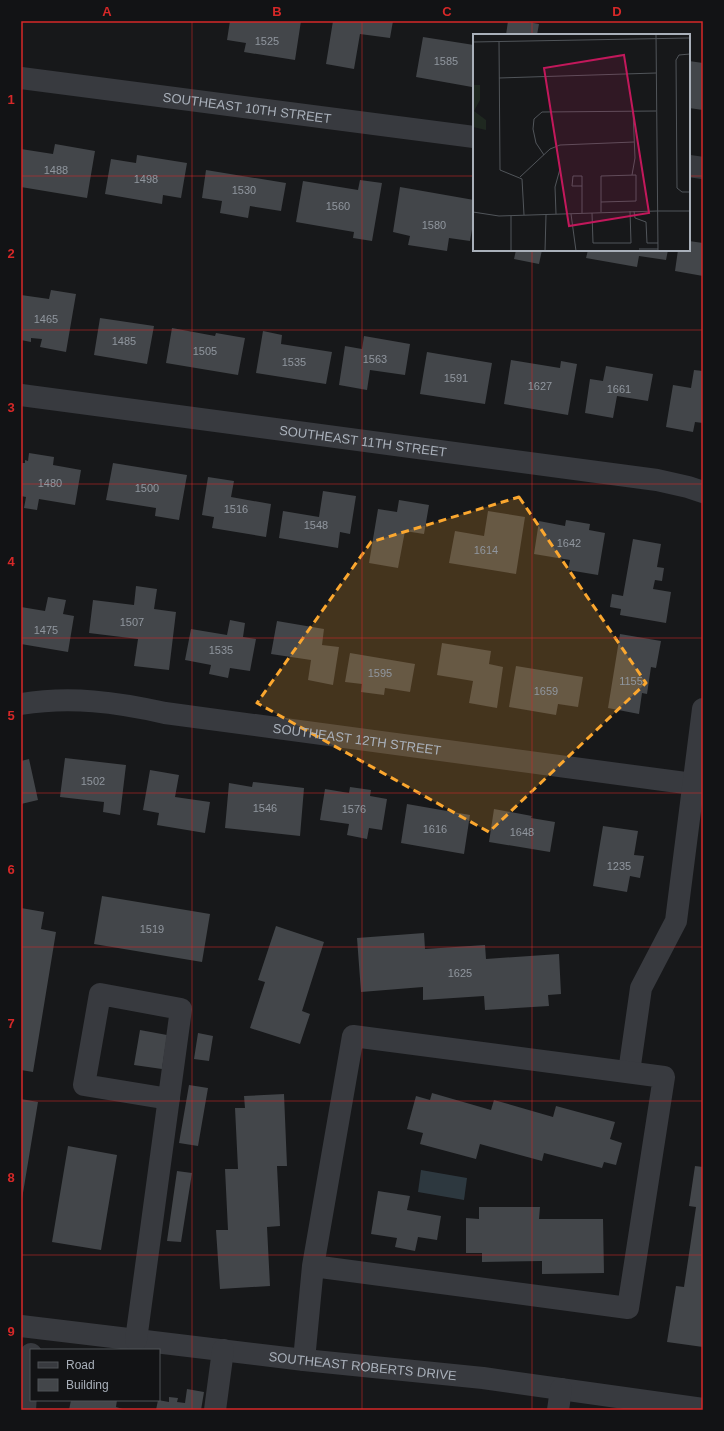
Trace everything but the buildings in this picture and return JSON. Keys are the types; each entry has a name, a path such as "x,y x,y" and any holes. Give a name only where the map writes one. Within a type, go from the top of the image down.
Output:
{"street":[{"name":"SOUTHEAST 10TH STREET","path":"21,78 473,137"},
{"path":"690,166 703,168"},
{"name":"SOUTHEAST 11TH STREET","path":"21,395 657,480 703,492"},
{"name":"SOUTHEAST 12TH STREET","path":"21,704 66,700 98,701 130,705 165,713 693,784"},
{"path":"629,1072 641,988 676,921 703,709"},
{"path":"136,1340 169,1099 181,1009 100,994 84,1085 169,1099"},
{"path":"304,1360 313,1266 353,1036 664,1077 628,1308 313,1266"},
{"path":"28,1327 32,1349"},
{"name":"SOUTHEAST ROBERTS DRIVE","path":"28,1327 304,1360 483,1378 560,1400 703,1409"},
{"path":"215,1410 223,1350"},
{"path":"25,1410 30,1360"}],"highlighted area":[{"path":"519,497 646,683 489,832 257,703 371,542"}],"shaded area":[{"path":"421,1170 467,1178 464,1200 418,1192"}]}
